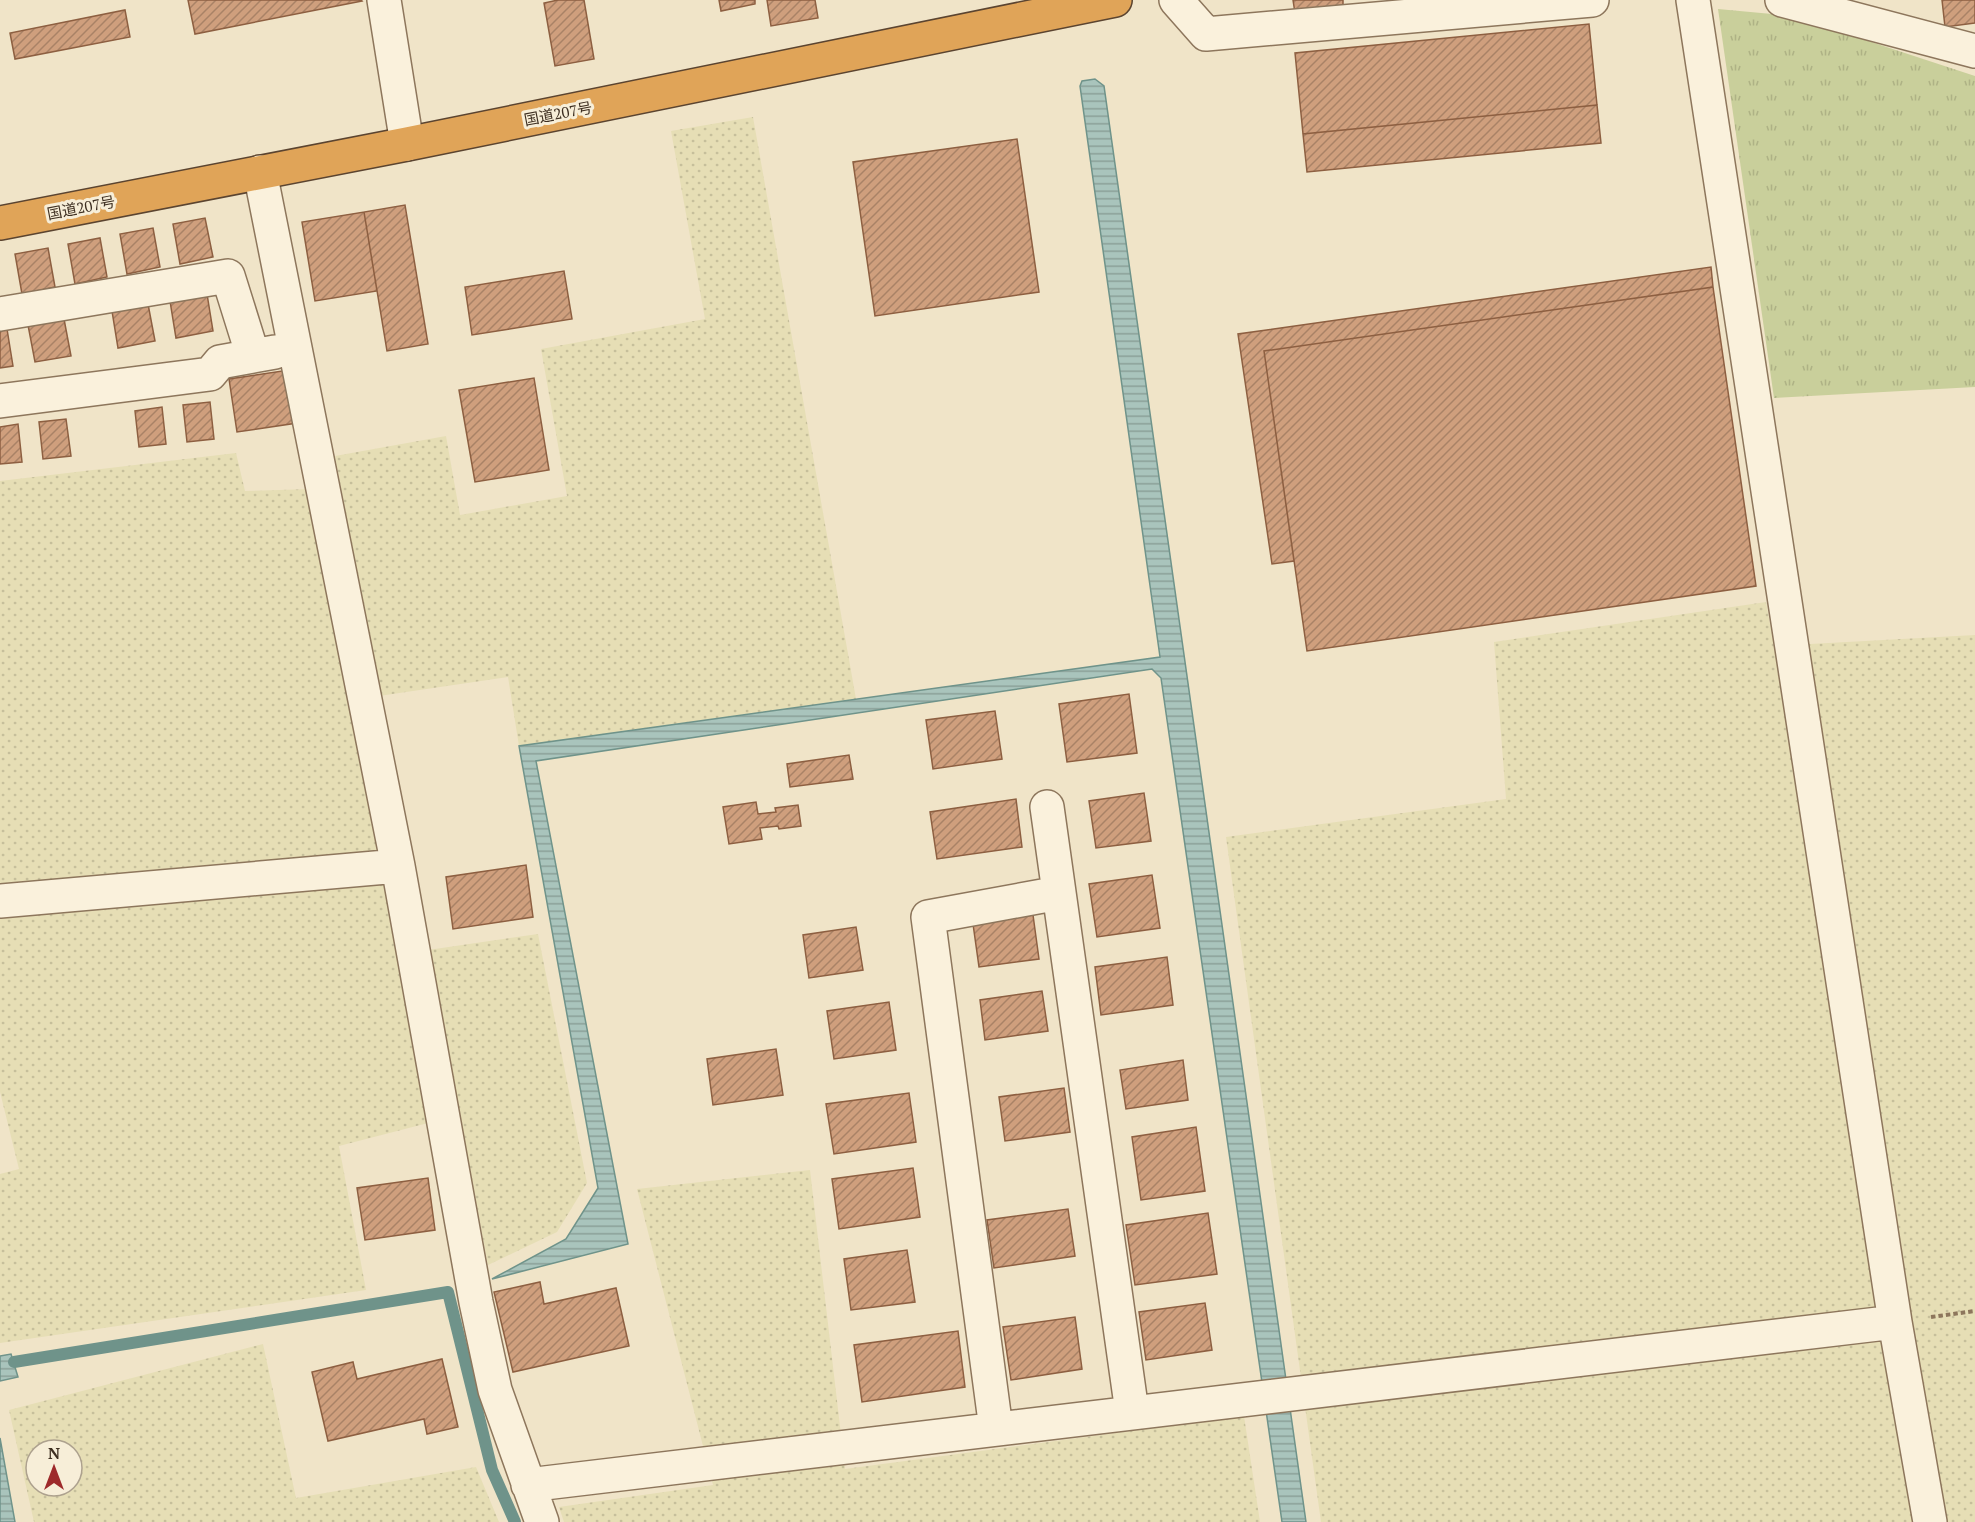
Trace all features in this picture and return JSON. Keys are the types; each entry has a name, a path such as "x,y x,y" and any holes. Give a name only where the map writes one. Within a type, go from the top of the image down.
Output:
{"highway":[{"name":"国道207号","path":"0,223 407,144 1042,8 1115,0"}],"street":[{"path":"384,0 407,144"},
{"path":"1176,0 1206,34 1592,0"},
{"path":"1694,0 1895,1322 1930,1522"},
{"path":"1782,0 1975,51"},
{"path":"260,172 398,866 476,1302 495,1390 542,1522"},
{"path":"0,314 228,276 254,356"},
{"path":"0,401 210,374 220,362 295,349"},
{"path":"1047,807 1132,1412"},
{"path":"0,901 398,866"},
{"path":"996,1429 928,917 1059,893"},
{"path":"528,1485 1895,1322"}],"path":[{"path":"1895,1322 1975,1311"}],"shaded area":[{"path":"753,117 856,699 519,746 508,677 379,696 335,456 446,436 460,515 567,496 541,349 705,319 671,131"},
{"path":"236,453 245,491 312,489 432,1122 339,1146 366,1290 0,1343 0,1174 19,1169 0,1092 0,481"},
{"path":"1766,602 1774,646 1975,635 1975,1522 1321,1522 1226,837 1506,799 1494,642"},
{"path":"538,934 587,1183 557,1232 488,1265 428,950"},
{"path":"810,1170 845,1469 1244,1416 1260,1522 564,1522 559,1507 713,1485 637,1189"},
{"path":"263,1344 296,1498 476,1467 499,1522 34,1522 29,1498 84,1498 84,1438 24,1438 24,1477 9,1410"}],"green space":[{"path":"1718,9 1792,16 1975,76 1975,387 1774,398"}],"water":[{"path":"1095,79 1104,86 1306,1522 1282,1522 1161,678 1152,669 536,761 628,1244 492,1279 566,1239 598,1188 519,746 1160,657 1080,86 1082,81"},
{"path":"11,1354 18,1377 0,1381 0,1356"},
{"path":"0,1438 15,1522 0,1522"}],"building":[{"path":"188,0 361,0 362,1 195,34"},
{"path":"558,0 584,0 594,59 555,66 544,3"},
{"path":"719,0 755,0 755,4 721,11"},
{"path":"767,0 815,0 818,18 771,26"},
{"path":"1293,0 1343,0 1343,6 1295,13"},
{"path":"1942,0 1975,0 1975,23 1945,27"},
{"path":"125,10 130,37 15,59 10,33"},
{"path":"1589,24 1597,105 1303,134 1295,53"},
{"path":"1597,105 1601,143 1307,172 1303,134"},
{"path":"1017,139 1039,292 875,316 853,162"},
{"path":"405,205 428,344 387,351 364,212"},
{"path":"364,212 377,291 315,301 302,222"},
{"path":"205,218 213,257 180,264 173,224"},
{"path":"153,228 160,267 127,274 120,234"},
{"path":"100,238 107,277 75,284 68,244"},
{"path":"48,248 55,287 22,294 15,254"},
{"path":"1711,267 1713,287 1264,351 1294,561 1272,564 1238,334"},
{"path":"564,271 572,319 472,335 465,287"},
{"path":"1713,287 1756,586 1307,651 1264,351"},
{"path":"207,294 213,331 176,338 170,301"},
{"path":"148,304 155,341 118,348 112,311"},
{"path":"64,319 71,356 35,362 28,325"},
{"path":"7,329 13,366 0,368 0,330"},
{"path":"289,370 297,423 237,432 229,379"},
{"path":"534,378 549,470 475,482 459,390"},
{"path":"210,402 214,439 187,442 183,405"},
{"path":"162,407 166,444 139,447 135,411"},
{"path":"66,419 71,456 43,459 39,422"},
{"path":"18,424 22,462 0,464 0,427"},
{"path":"1129,694 1137,753 1067,762 1059,704"},
{"path":"995,711 1002,759 933,769 926,720"},
{"path":"849,755 853,779 790,787 787,764"},
{"path":"1144,793 1151,841 1096,848 1089,801"},
{"path":"1016,799 1022,847 937,859 930,812"},
{"path":"756,802 758,814 776,812 775,808 798,805 801,826 779,829 778,826 760,828 762,839 729,844 723,807"},
{"path":"526,865 533,917 453,929 446,877"},
{"path":"1152,875 1160,928 1097,937 1089,884"},
{"path":"1033,915 1039,959 979,967 973,924"},
{"path":"856,927 863,970 809,978 803,935"},
{"path":"1167,957 1173,1005 1101,1015 1095,967"},
{"path":"1042,991 1048,1031 985,1040 980,1000"},
{"path":"889,1002 896,1050 834,1059 827,1011"},
{"path":"776,1049 783,1095 713,1105 707,1059"},
{"path":"1183,1060 1188,1100 1126,1109 1120,1070"},
{"path":"1064,1088 1070,1132 1005,1141 999,1097"},
{"path":"909,1093 916,1142 834,1154 826,1104"},
{"path":"1196,1127 1205,1191 1141,1200 1132,1137"},
{"path":"913,1168 920,1217 839,1229 832,1179"},
{"path":"428,1178 435,1230 365,1240 357,1188"},
{"path":"1068,1209 1075,1256 994,1268 987,1220"},
{"path":"1208,1213 1217,1274 1135,1285 1126,1225"},
{"path":"907,1250 915,1302 851,1310 844,1259"},
{"path":"540,1282 544,1304 616,1288 629,1346 513,1372 494,1292"},
{"path":"1205,1303 1212,1350 1146,1360 1139,1312"},
{"path":"1075,1317 1082,1369 1011,1380 1003,1327"},
{"path":"958,1331 965,1387 862,1402 854,1345"},
{"path":"442,1359 458,1427 427,1434 424,1419 328,1441 312,1372 353,1362 357,1379"}],"waterway":[{"path":"14,1362 448,1292 492,1470 515,1522"}]}
